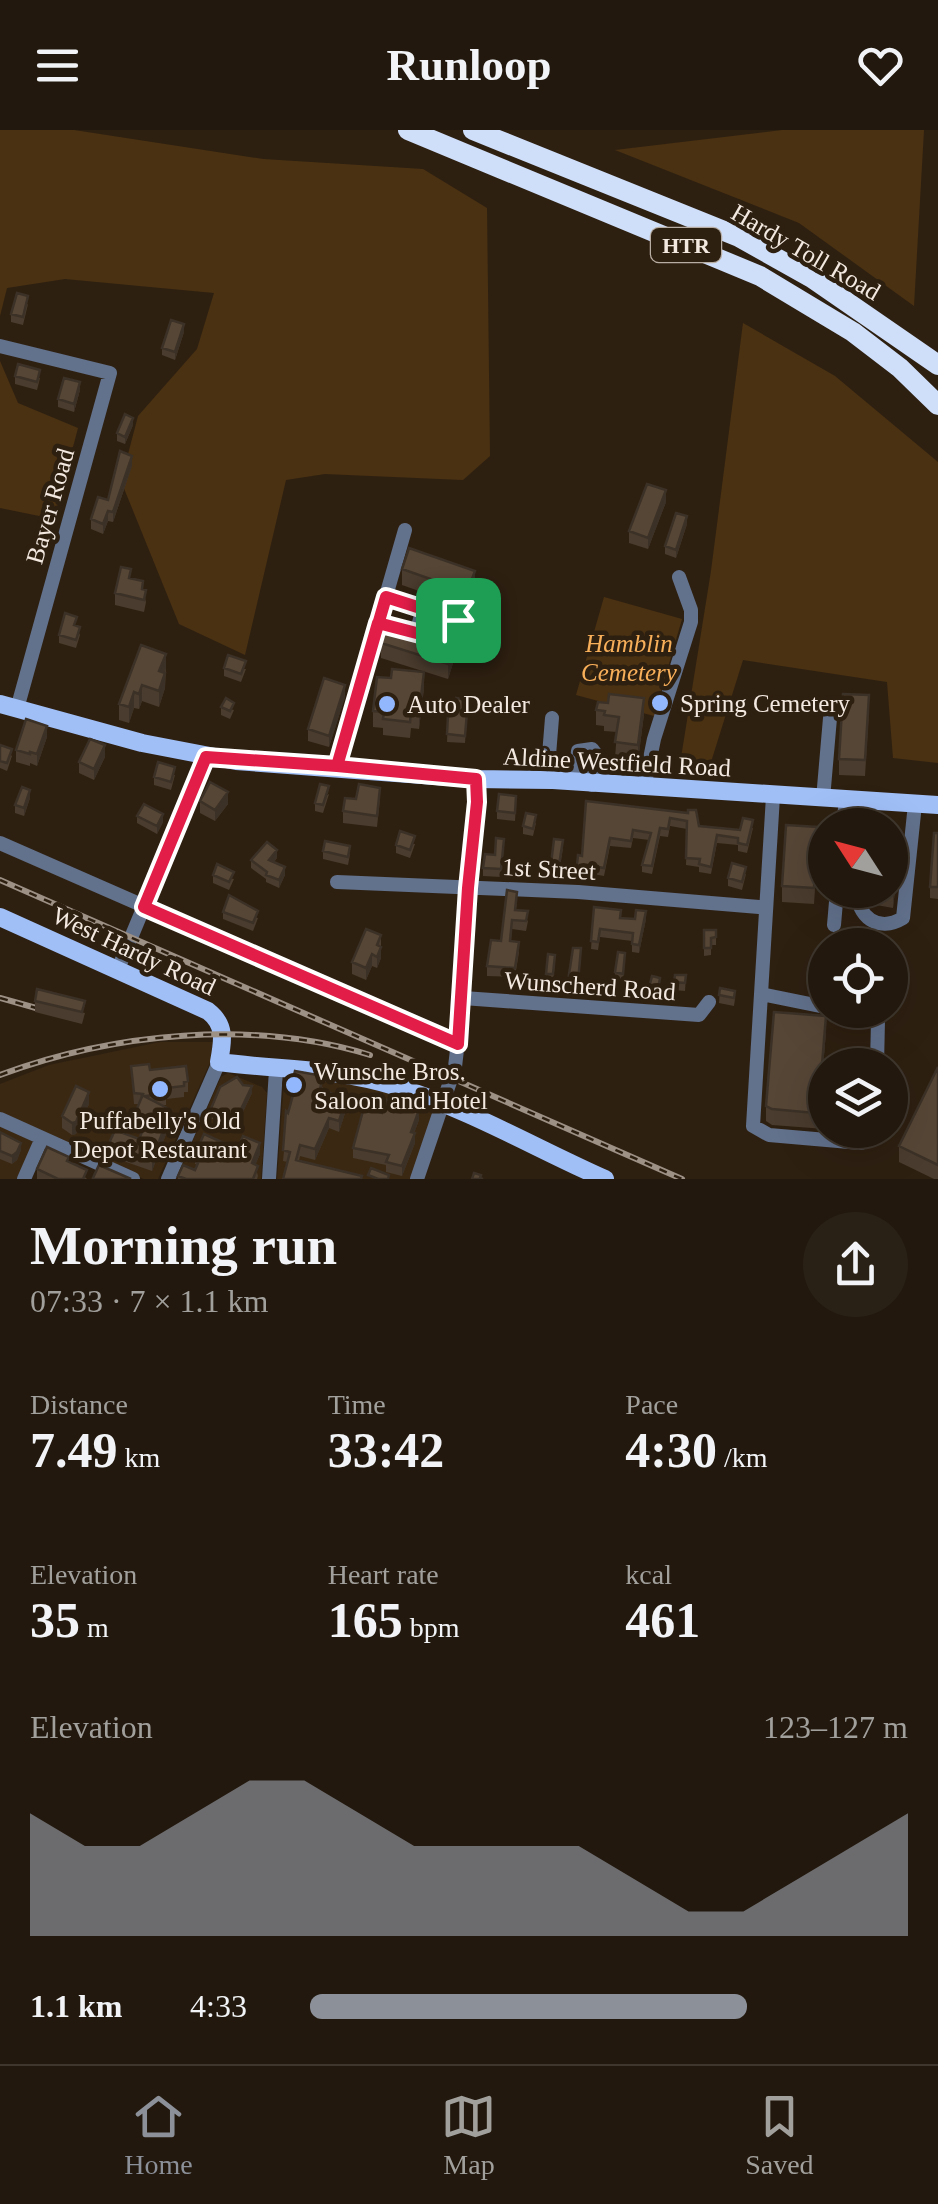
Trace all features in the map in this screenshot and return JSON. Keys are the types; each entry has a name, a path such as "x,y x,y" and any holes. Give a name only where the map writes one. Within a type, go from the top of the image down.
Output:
{"highway":[{"name":"Hardy Toll Road","path":"408,130 760,276 853,332 938,404"},
{"name":"Hardy Toll Road","path":"473,130 739,237 829,289 938,365"}],"main road":[{"name":"Aldine Westfield Road","path":"8,706 206,757 476,779 938,805"},
{"name":"West Hardy Road","path":"0,917 215,1016 223,1034 219,1062"},
{"path":"219,1062 276,1070 334,1072 392,1085 442,1104 594,1177"}],"street":[{"name":"Bayer Road","path":"0,346 110,373 8,706"},
{"path":"337,766 406,530"},
{"path":"644,788 654,739 691,622 691,610 679,578"},
{"path":"378,623 451,642 458,620 386,597"},
{"path":"416,633 424,609"},
{"path":"547,780 552,718"},
{"path":"823,799 830,718"},
{"path":"118,970 206,757"},
{"path":"417,1179 456,1067 463,998 468,888 465,874 476,779"},
{"path":"773,796 751,1117 757,1131 808,1138"},
{"path":"845,808 846,800"},
{"path":"908,885 915,804"},
{"path":"0,844 458,1044"},
{"name":"1st Street","path":"337,882 578,892 759,907"},
{"path":"834,925 835,908"},
{"path":"859,908 868,919 894,922 903,918 904,908"},
{"path":"761,994 808,1004"},
{"name":"Wunscherd Road","path":"463,998 699,1015 709,1002"},
{"path":"168,1179 219,1062"},
{"path":"269,1179 276,1070"},
{"path":"0,1120 133,1179"},
{"path":"24,1179 42,1138"}],"shaded area":[{"path":"160,1042 216,1042 216,1049 158,1179 144,1179 0,1115 0,1084 49,1065"},
{"path":"228,1073 262,1087 267,1093 261,1179 176,1179 221,1077"},
{"path":"288,1077 362,1085 431,1107 434,1110 413,1179 277,1179 284,1081"},
{"path":"0,1124 34,1142 19,1179 0,1179"}],"green space":[{"path":"0,130 74,130 263,159 423,169 487,208 490,456 463,480 325,474 286,480 245,655 179,624 121,481 138,416 197,349 214,293 65,279 7,288 0,316"},
{"path":"782,130 924,130 914,306 799,223 615,150"},
{"path":"743,323 835,376 938,462 938,763 893,758 887,682 743,660 711,762 680,764 711,571"},
{"path":"0,361 18,403 78,428 54,519 0,508"},
{"name":"Hamblin Cemetery","path":"604,597 682,619 654,716 576,695"}],"building":[{"path":"17,293 28,296 23,317 11,314"},
{"path":"171,320 184,324 175,352 162,348"},
{"path":"18,364 40,370 37,382 15,376"},
{"path":"64,378 80,382 74,404 58,399"},
{"path":"125,414 133,418 125,437 117,433"},
{"path":"120,451 132,456 113,512 108,511 103,524 91,519 98,497 108,500"},
{"path":"647,484 666,490 648,538 629,531"},
{"path":"676,513 687,516 676,550 665,546"},
{"path":"409,548 475,571 467,592 402,569"},
{"path":"121,567 131,569 129,578 143,581 144,600 115,593"},
{"path":"65,613 77,617 74,625 80,627 76,640 59,635"},
{"path":"388,621 455,642 448,664 381,643"},
{"path":"141,645 166,654 159,671 165,673 159,691 142,685 139,694 134,692 129,707 119,704"},
{"path":"228,655 246,661 241,674 224,668"},
{"path":"392,669 424,672 419,713 411,713 410,722 383,719 384,712 373,711 377,677 391,678"},
{"path":"324,678 345,685 329,736 308,729"},
{"path":"609,694 644,698 638,745 615,742 619,717 596,710 598,702 608,703"},
{"path":"843,694 869,695 865,760 839,759"},
{"path":"226,698 234,703 230,711 221,707"},
{"path":"456,698 468,700 465,736 447,734 448,715 453,715"},
{"path":"26,719 47,726 37,754 16,750"},
{"path":"90,739 105,745 94,769 79,762"},
{"path":"0,745 12,749 7,763 0,761"},
{"path":"158,762 175,767 171,782 154,777"},
{"path":"210,782 228,792 215,810 200,801"},
{"path":"320,784 329,786 323,805 315,803"},
{"path":"359,784 380,788 377,816 343,811 345,798 356,799"},
{"path":"22,787 30,790 24,808 15,805"},
{"path":"499,794 516,796 515,813 497,811"},
{"path":"586,801 688,813 696,810 699,826 740,830 743,818 753,820 747,845 738,843 738,838 717,835 711,867 699,864 700,859 686,858 687,821 670,818 668,829 660,828 652,866 642,865 651,833 633,830 631,841 610,838 604,868 587,865 586,874 576,874 578,855 582,856"},
{"path":"144,804 163,814 157,826 137,816"},
{"path":"526,813 536,815 533,829 523,826"},
{"path":"786,825 808,826 808,888 782,886"},
{"path":"400,831 415,836 410,850 396,845"},
{"path":"934,833 938,833 938,887 930,887"},
{"path":"496,838 504,839 501,869 483,868 485,854 495,855"},
{"path":"554,839 563,840 559,865 551,864"},
{"path":"325,841 350,846 348,857 323,851"},
{"path":"267,842 277,850 269,860 285,867 279,880 266,875 251,860"},
{"path":"732,863 746,867 742,882 728,878"},
{"path":"217,864 234,872 229,882 213,875"},
{"path":"507,890 517,892 515,910 528,911 526,921 512,920 510,941 519,942 515,968 487,966 491,940 501,941"},
{"path":"229,895 258,911 253,923 223,912"},
{"path":"594,907 621,910 620,918 635,919 636,910 646,911 639,945 632,944 633,933 600,929 598,942 591,941"},
{"path":"366,929 381,935 377,945 381,947 377,957 372,954 366,968 352,962"},
{"path":"704,930 716,930 711,948 704,948"},
{"path":"573,948 581,948 578,982 568,981"},
{"path":"618,952 625,953 623,974 615,972"},
{"path":"548,954 555,955 553,974 546,974"},
{"path":"675,975 686,975 685,983 674,982"},
{"path":"652,976 660,978 658,990 649,988"},
{"path":"720,988 735,991 734,998 719,995"},
{"path":"37,989 85,1001 82,1012 35,1001"},
{"path":"774,1012 808,1015 808,1028 825,1028 823,1048 808,1048 808,1112 766,1106"},
{"path":"149,1064 150,1070 186,1066 188,1081 184,1086 166,1088 166,1094 144,1096 171,1110 152,1160 112,1146 110,1141 115,1130 139,1139 147,1121 134,1116 143,1094 134,1093 131,1066"},
{"path":"938,1067 938,1165 903,1148 908,1148 908,1128"},
{"path":"295,1071 323,1076 320,1089 346,1099 339,1121 329,1118 315,1149 300,1145 296,1160 362,1176 361,1179 283,1179 290,1152 283,1150 286,1111 296,1084 292,1083"},
{"path":"237,1077 243,1085 252,1086 233,1126 218,1121 221,1115 210,1111 220,1087"},
{"path":"76,1086 89,1092 76,1122 72,1123 62,1116"},
{"path":"387,1100 419,1110 402,1166 386,1162 389,1155 353,1148 364,1107 382,1113"},
{"path":"0,1132 21,1143 12,1156 0,1151"},
{"path":"204,1134 237,1149 243,1136 260,1143 252,1163 258,1166 253,1179 178,1176 183,1165 195,1170 201,1156 195,1154"},
{"path":"47,1147 87,1170 83,1179 58,1179 37,1169"},
{"path":"99,1165 131,1179 95,1179"},
{"path":"371,1168 389,1175 388,1179 368,1175"}],"railway":[{"path":"0,880 682,1179"},
{"path":"0,998 36,1008"},
{"path":"0,1075 89,1049 184,1036 279,1037 370,1055"}],"place":[{"name":"Spring Cemetery","path":"660,703"},
{"name":"Auto Dealer","path":"387,704"},
{"name":"Wunsche Bros. Saloon and Hotel","path":"294,1085"},
{"name":"Puffabelly's Old Depot Restaurant","path":"160,1089"}],"route":[{"path":"458,620 386,597 378,623 337,766 476,779 458,1044 144,907 206,757 337,766 378,623 451,642 458,620"}]}
